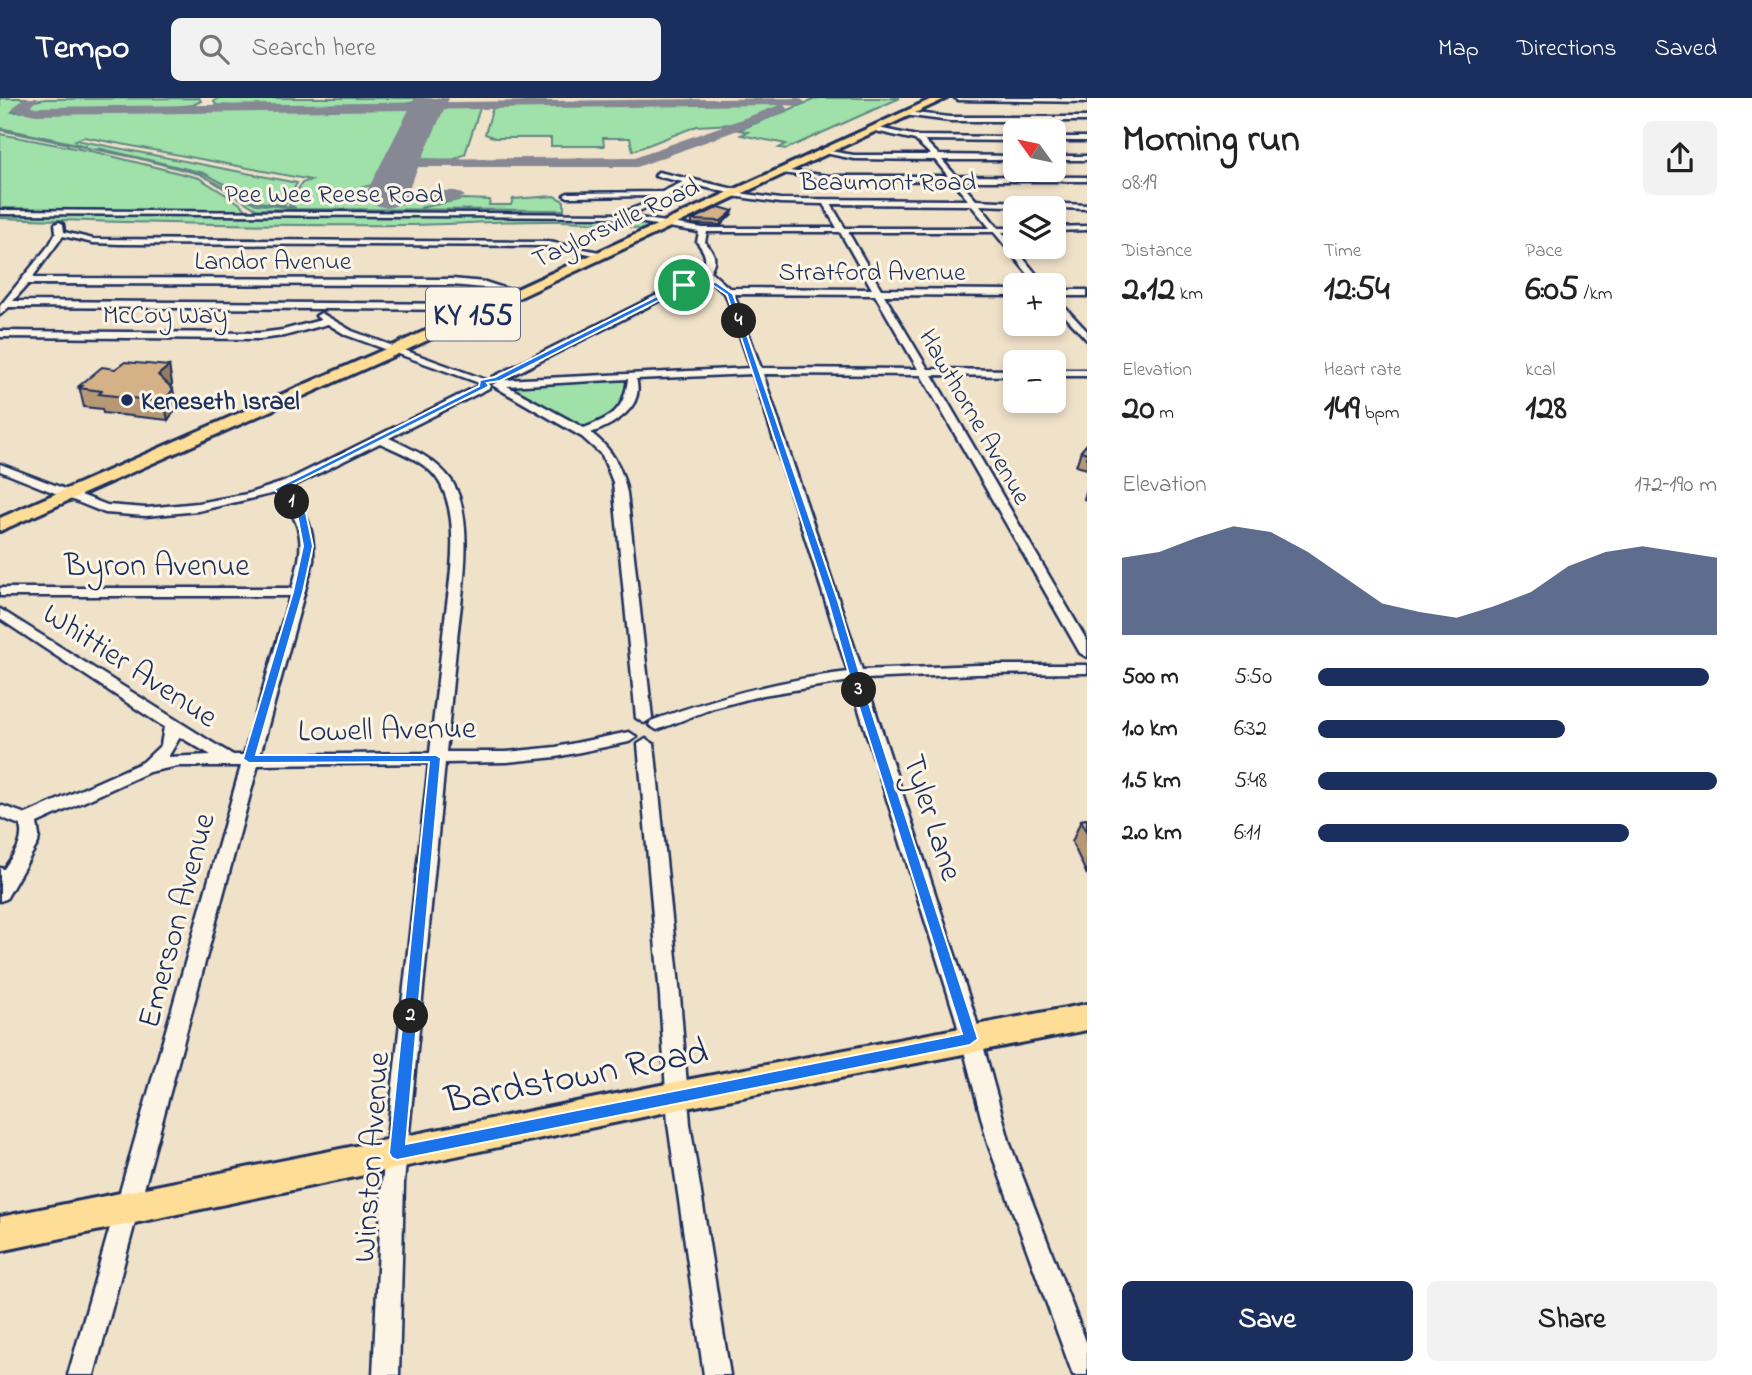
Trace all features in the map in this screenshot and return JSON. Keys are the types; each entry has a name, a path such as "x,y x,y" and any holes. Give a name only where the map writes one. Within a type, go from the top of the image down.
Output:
{"main road":[{"name":"Taylorsville Road","path":"0,525 489,307 942,98"},
{"name":"Bardstown Road","path":"0,1234 1087,1017"}],"street":[{"path":"958,98 1087,100"},
{"path":"906,114 950,119 1087,119"},
{"path":"873,129 917,138 1003,139"},
{"path":"917,138 954,178 1031,273"},
{"path":"1066,139 1087,139"},
{"path":"823,152 854,157 1003,158"},
{"path":"1066,158 1087,158"},
{"path":"781,172 817,177 1087,179"},
{"name":"Beaumont Road","path":"658,174 774,201 972,202 1087,207"},
{"path":"620,216 645,207 663,194 690,182"},
{"path":"568,195 663,194"},
{"name":"Hawthorne Avenue","path":"826,202 1087,653"},
{"name":"Pee Wee Reese Road","path":"0,212 620,216 667,225"},
{"path":"60,233 58,227 63,213"},
{"path":"667,225 703,230 1003,229"},
{"path":"1066,229 1087,228"},
{"path":"0,467 104,509 146,512 223,503 278,489 493,383 706,272 711,258 701,242 703,230"},
{"path":"60,233 93,241 138,243 549,244 605,254"},
{"path":"0,312 28,281 60,233"},
{"path":"706,272 716,284 728,291"},
{"name":"Landor Avenue","path":"28,281 434,281 476,284 517,294"},
{"path":"684,285 716,284"},
{"name":"Stratford Avenue","path":"728,291 1003,293"},
{"name":"Tyler Lane","path":"728,291 815,544 970,1039 999,1144 1086,1375"},
{"path":"1066,293 1087,293"},
{"path":"8,304 489,307"},
{"path":"303,305 349,333 493,383 598,443 618,475 672,1013 676,1097 717,1375"},
{"path":"1066,313 1087,337"},
{"name":"McCoy Way","path":"0,334 260,336 284,333 328,321"},
{"path":"493,383 619,375 755,371 1003,373"},
{"path":"1066,373 1087,373"},
{"path":"632,381 642,374"},
{"path":"619,375 632,381"},
{"path":"581,432 602,424 624,407 633,394 632,381"},
{"name":"Winston Avenue","path":"381,439 412,453 439,473 454,495 458,515 458,561 393,1183 386,1375"},
{"name":"Emerson Avenue","path":"81,1375 160,1091 241,759 306,561 307,532 301,513 278,489"},
{"name":"Byron Avenue","path":"0,592 298,592"},
{"path":"0,606 16,592"},
{"name":"Whittier Avenue","path":"0,613 207,747 241,759"},
{"name":"Lowell Avenue","path":"27,821 145,768 189,760 436,758 541,754 598,745 750,692 855,674 951,669 1087,669"},
{"name":"Lowell Avenue","path":"145,768 169,748 174,733 172,724"},
{"path":"0,811 27,821 32,833 29,845 3,882"}],"green space":[{"path":"0,98 26,98 12,112 410,107 415,111 380,183 356,189 352,196 383,200 406,197 454,198 420,208 463,199 490,200 489,205 511,205 513,199 554,196 564,201 564,210 256,209 210,179 256,204 296,208 289,205 302,183 311,180 84,137 76,140 297,183 285,205 257,202 204,173 0,128"},
{"path":"199,98 201,101 193,105 173,107 39,110 27,107 34,101 46,99"},
{"path":"219,98 422,98 405,104 233,106 216,105 214,101"},
{"path":"818,98 900,98 786,149 779,148 786,144 741,135 748,132 739,130"},
{"path":"763,101 783,105 733,124 697,126 633,151 630,138 603,138 604,146 551,146 551,138 495,138 485,134 493,107 500,105"},
{"path":"449,106 480,108 465,154 453,160 419,159 414,155 434,111"},
{"path":"0,134 95,152 199,178 239,203 252,215 626,217 653,224 644,230 557,221 304,225 0,218"},
{"path":"615,377 629,383 622,406 605,420 583,428 506,386"}],"building":[{"path":"719,207 733,211 721,221 692,220"},
{"path":"125,362 169,366 158,375 173,389 164,402 99,394 102,391 79,388 102,367 115,369"},
{"path":"1087,819 1087,833 1081,820"}],"taxiway":[{"path":"31,98 20,108 36,111 775,100 798,102"},
{"path":"403,162 637,162 782,109"},
{"path":"387,195 456,196"}],"runway":[{"path":"387,195 432,98"}],"place":[{"name":"Keneseth Israel","path":"127,400"}],"route":[{"path":"716,284 730,294 815,544 965,1016 970,1039 397,1153 436,758 249,759 298,592 308,546 301,513 278,489 485,386 482,382 497,379 684,285 716,284"}]}
